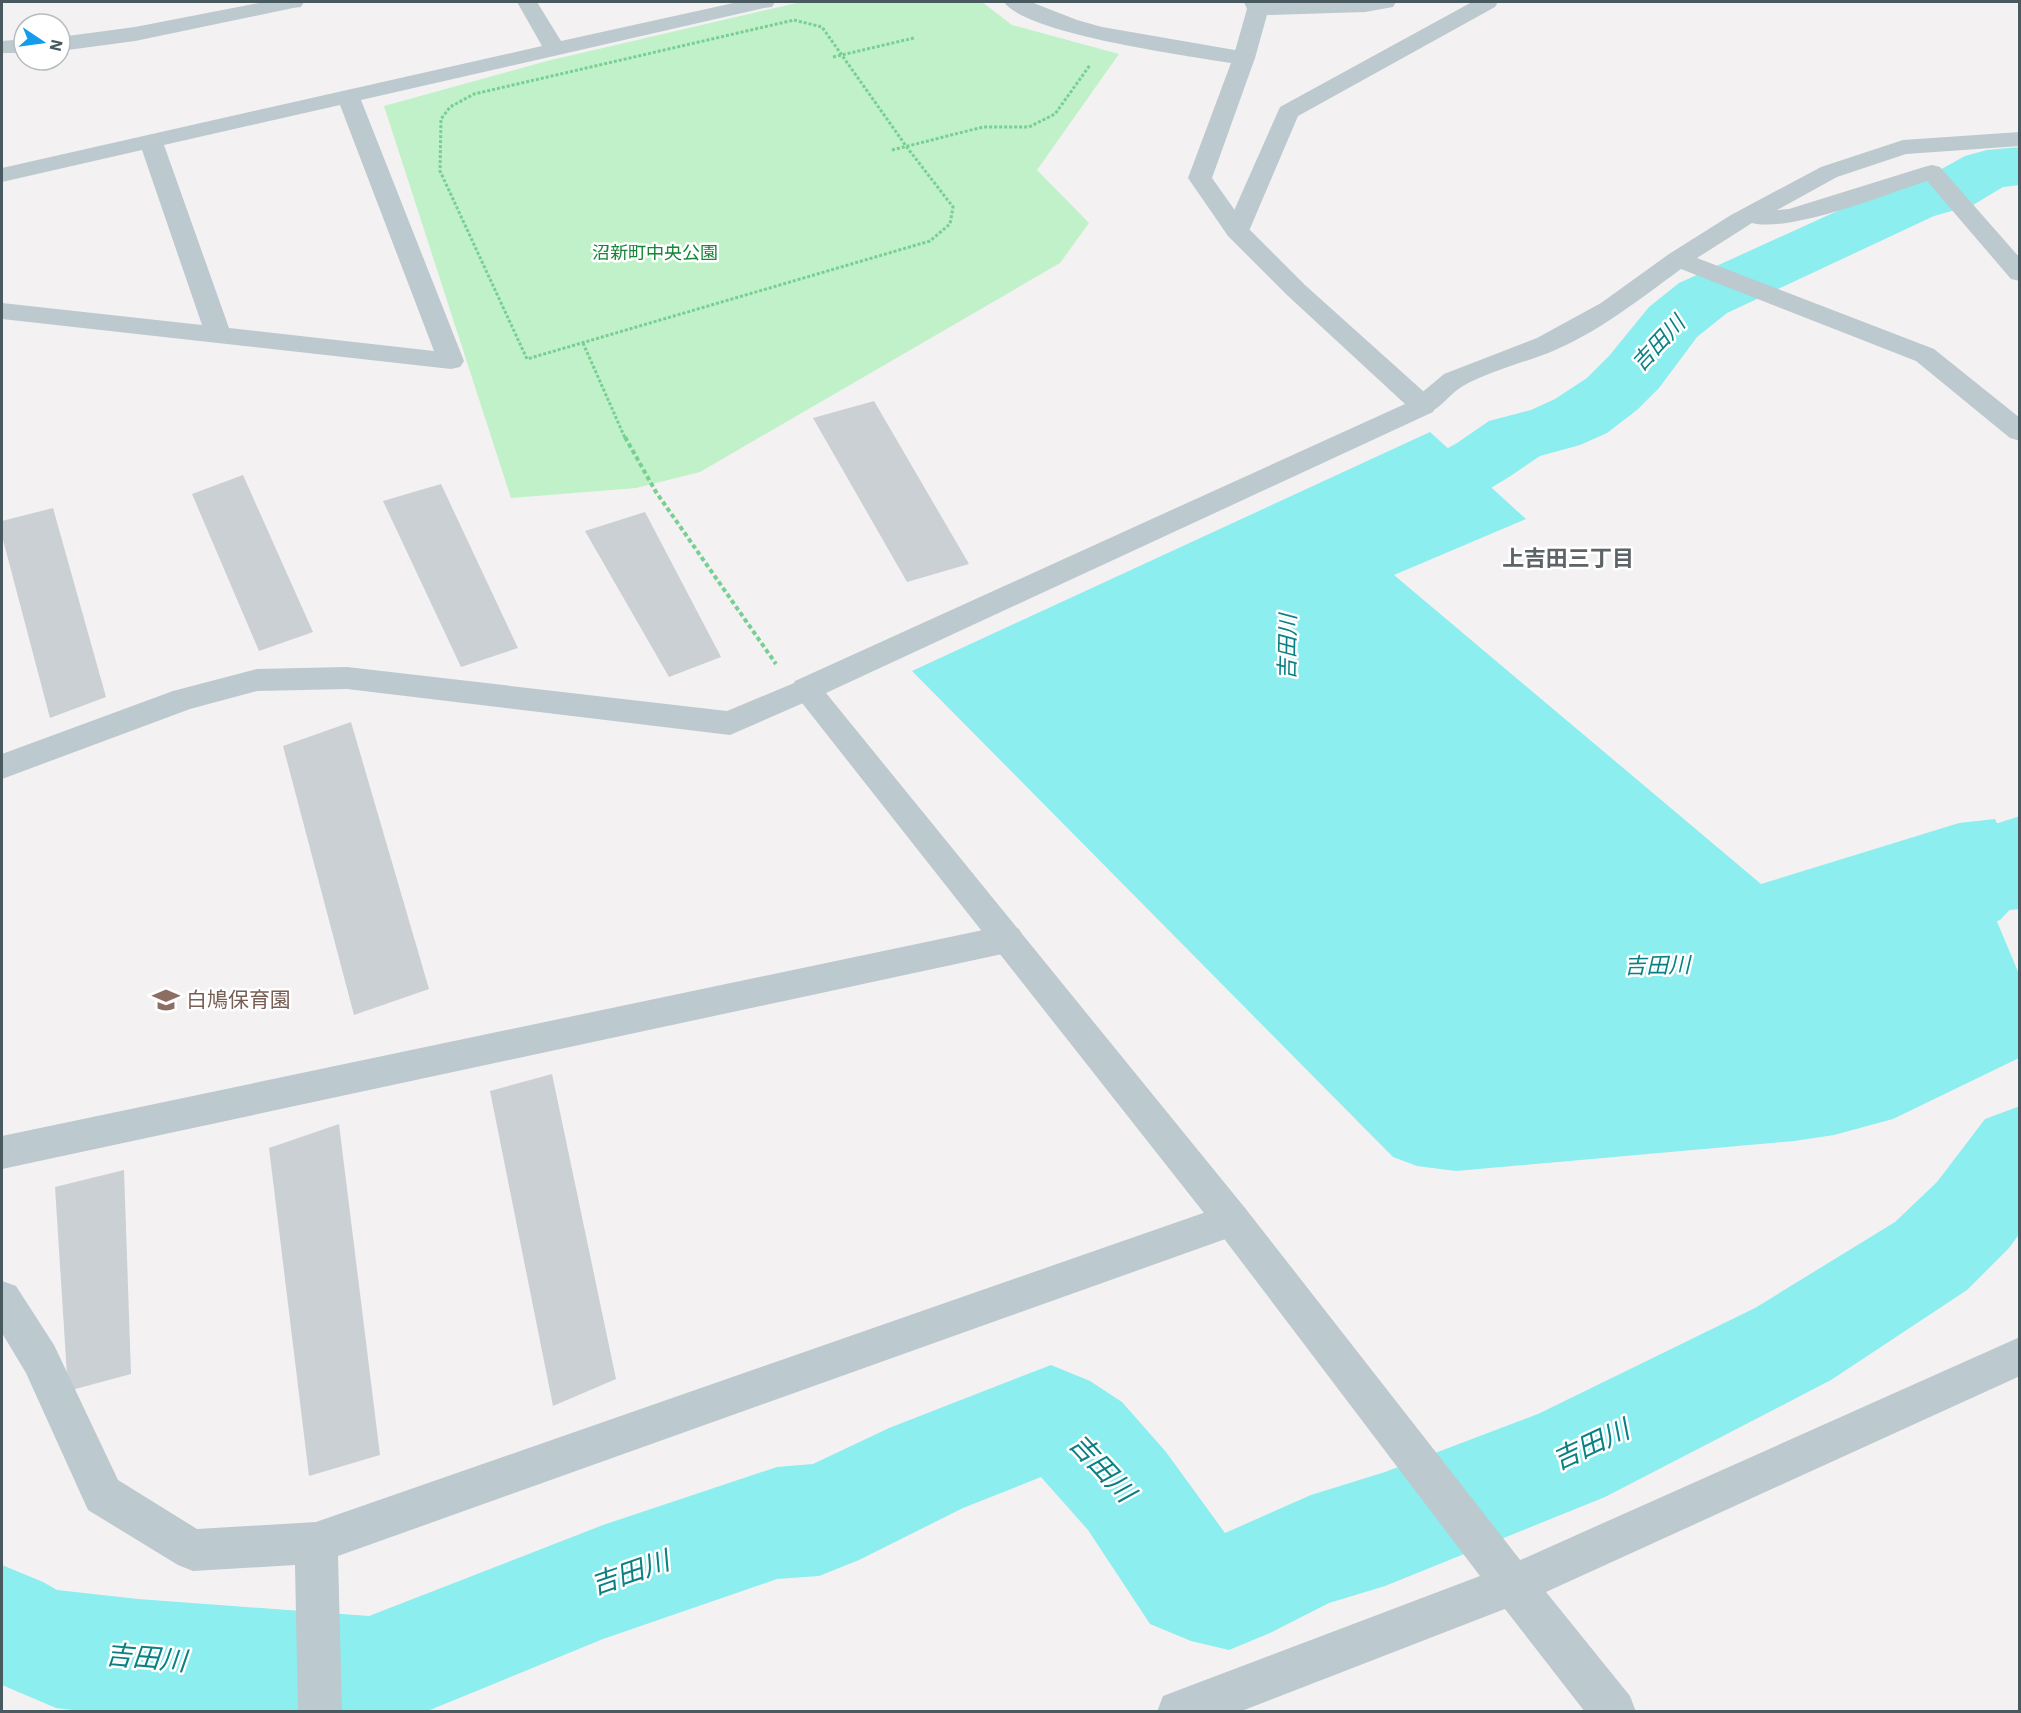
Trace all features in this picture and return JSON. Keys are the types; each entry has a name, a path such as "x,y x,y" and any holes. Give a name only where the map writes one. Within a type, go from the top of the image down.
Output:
{"street":[{"path":"72,42 135,34 293,2"},
{"path":"527,2 554,48"},
{"path":"2,175 764,2"},
{"path":"1015,2 1058,21 1096,31 1244,58"},
{"path":"1385,2 1365,6 1256,5 1244,58 1200,178 1237,231 1296,290 1423,406"},
{"path":"1237,231 1288,112 1487,2"},
{"path":"2,311 451,361 349,98"},
{"path":"2,767 184,699 257,680 347,678 730,723 1423,406 1453,380 1546,344 1610,309 1678,259 1740,220 1829,172 1903,147 2019,139"},
{"path":"151,142 218,335"},
{"path":"1740,220 1791,216 1932,172 2019,273"},
{"path":"1678,259 1925,355 2019,432"},
{"path":"806,689 1232,1220 1513,1585 1614,1712"},
{"path":"2,1153 1007,939"},
{"path":"2,1299 40,1359 103,1495 193,1550 316,1544 1232,1220"},
{"path":"1179,1712 1513,1585 2019,1356"},
{"path":"316,1544 320,1712"}],"path":[{"path":"794,20 822,27 906,146 953,207 950,224 930,241 527,359 440,171 441,119 450,107 474,94 794,20"},
{"path":"833,57 914,38"},
{"path":"892,150 983,127 1029,127 1055,114 1093,62"},
{"path":"583,343 627,442 656,492 777,665"}],"green space":[{"name":"沼新町中央公園","path":"801,2 982,2 1012,25 1119,54 1037,170 1089,223 1060,263 700,472 636,488 511,498 384,106 547,61"}],"water":[{"path":"1430,432 1526,519 1394,575 1761,884 1959,823 1995,819 2019,867 2019,909 1993,912 2019,974 2019,1058 1893,1119 1834,1135 1794,1141 1456,1171 1417,1166 1393,1157 912,671"}],"building":[{"path":"874,401 969,564 907,582 813,418"},
{"path":"243,475 313,632 259,651 192,494"},
{"path":"441,484 518,648 461,667 383,501"},
{"path":"53,508 106,697 50,718 2,536 2,521"},
{"path":"645,512 721,657 669,677 585,531"},
{"path":"351,722 429,989 354,1015 283,746"},
{"path":"552,1074 616,1379 553,1406 490,1091"},
{"path":"339,1124 380,1455 309,1476 269,1148"},
{"path":"124,1170 131,1374 68,1391 55,1187"}],"waterway":[{"name":"吉田川","path":"1363,530 1483,460 1515,438 1554,428 1581,416 1612,394 1634,372 1673,322 1703,298 1911,202 1950,191 1987,169 2020,166"},
{"name":"吉田川","path":"1909,916 1968,894 1983,877 2020,851"},
{"name":"吉田川","path":"2,1623 7,1628 56,1649 138,1658 369,1675 603,1582 777,1523 819,1520 928,1467 1051,1419 1083,1440 1127,1491 1191,1583 1229,1592 1311,1552 1385,1529 1566,1458 1793,1344 1931,1256 1973,1215 2020,1150"}],"place":[{"name":"白鳩保育園","path":"166,1000"}],"district":[{"name":"上吉田三丁目","path":"1568,558"}]}
